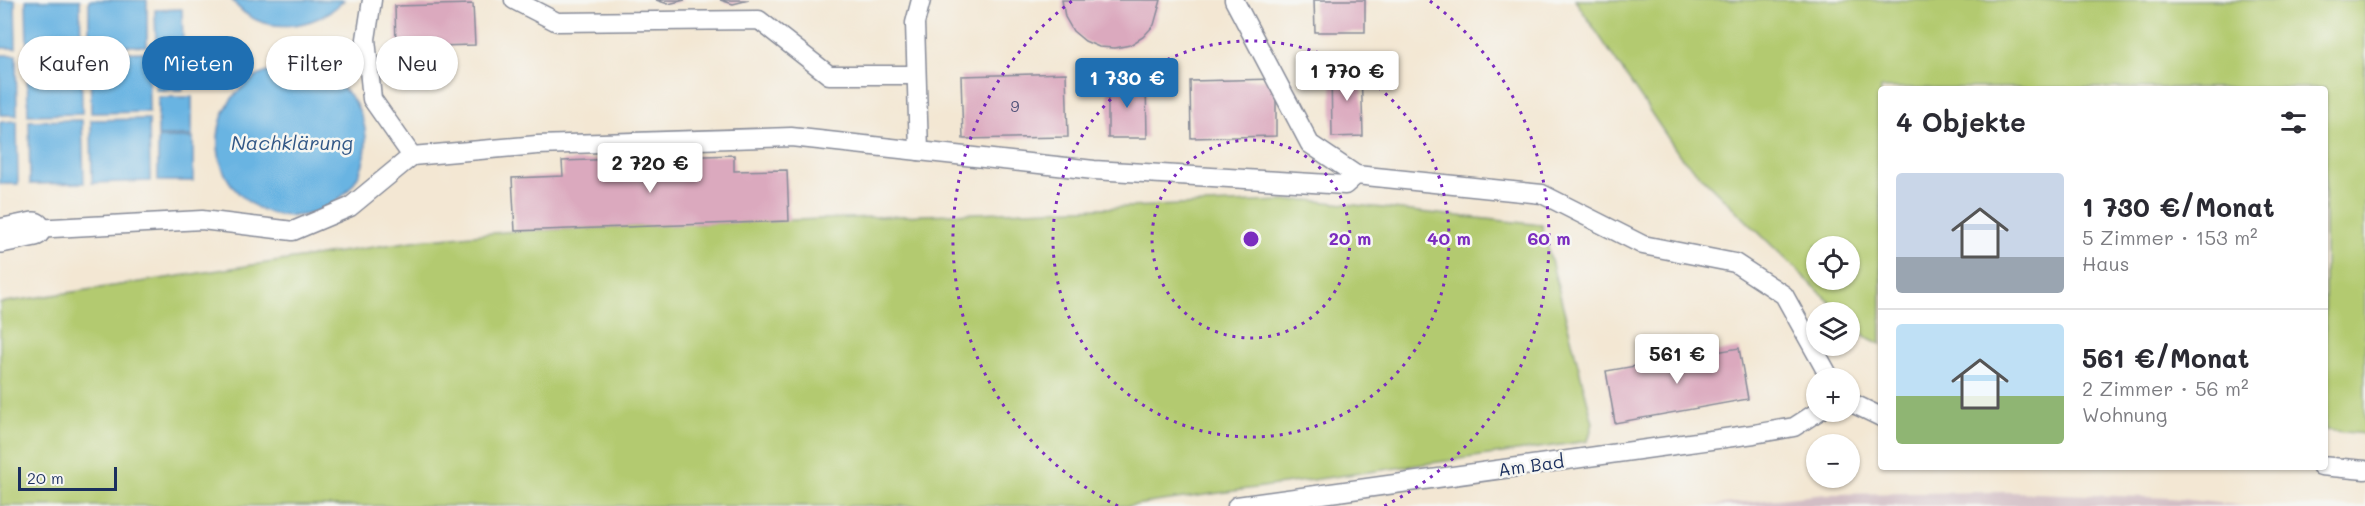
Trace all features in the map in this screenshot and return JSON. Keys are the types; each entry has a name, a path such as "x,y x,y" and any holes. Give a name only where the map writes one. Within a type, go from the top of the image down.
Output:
{"street":[{"path":"0,236 34,229"}],"lane":[{"path":"372,0 366,39 372,99 412,156"},
{"path":"514,0 557,22 759,20 829,75 915,75"},
{"path":"920,151 915,75 915,23 921,0"},
{"path":"1234,0 1310,144 1356,175 1542,194 1643,245 1735,263 1784,295 1824,368"},
{"path":"34,229 202,219 293,231 350,207 412,156 537,145 791,137 1094,170 1344,185 1356,175"},
{"path":"1860,407 1878,416"},
{"name":"Am Bad","path":"1238,506 1754,434 1794,427 1806,419"},
{"path":"2328,467 2365,470"}],"shaded area":[{"path":"2011,492 2171,498 2245,506 1704,506 1827,494"}],"green space":[{"path":"1575,0 2365,0 2365,434 2328,430 2328,86 1878,86 1878,343 1860,331 1860,302 1830,302 1817,290 1860,290 1860,236 1806,236 1806,279 1680,156"},
{"path":"1308,200 1542,225 1593,423 1588,441 1127,506 0,506 0,303 420,240 515,231"}],"water":[{"path":"0,0 15,0 16,48 0,48"},
{"path":"26,0 80,0 81,36 27,36"},
{"path":"89,0 147,0 147,36 142,36 142,46 130,46 130,36 89,36"},
{"path":"232,0 344,0 318,18 288,26 272,25 257,20 243,12"},
{"path":"182,9 183,36 156,36 155,10"},
{"path":"130,52 142,52 142,90 149,90 149,112 91,113 91,90 130,90"},
{"path":"0,55 16,55 17,115 0,115"},
{"name":"Nachklärung","path":"266,73 266,90 344,90 360,114 366,142 364,156 353,183 333,203 306,214 292,216 278,214 251,203 231,183 220,156 218,142 220,128 231,101 240,90 254,90 254,79"},
{"path":"28,90 82,90 82,114 28,115"},
{"path":"158,97 192,97 192,136 158,136"},
{"path":"149,119 150,181 92,183 91,120"},
{"path":"82,120 84,183 30,184 29,121"},
{"path":"17,121 18,184 0,184 0,122"},
{"path":"158,138 193,138 193,181 158,181"}],"building":[{"path":"656,0 685,0 668,4"},
{"path":"720,0 749,0 733,4"},
{"path":"1062,0 1161,0 1154,25 1143,37 1130,45 1115,48 1099,47 1085,41 1073,31 1065,17"},
{"path":"1314,0 1365,0 1365,32 1315,32"},
{"path":"473,4 475,45 458,45 458,36 396,36 395,6"},
{"path":"1331,67 1361,67 1363,136 1332,137"},
{"path":"1066,73 1068,137 963,139 961,76"},
{"path":"1276,79 1276,136 1191,138 1190,81"},
{"path":"1108,80 1146,80 1147,138 1108,138"},
{"path":"734,155 734,171 787,170 789,221 515,231 512,178 563,176 562,161"},
{"path":"1739,348 1748,399 1615,423 1606,371"}]}
